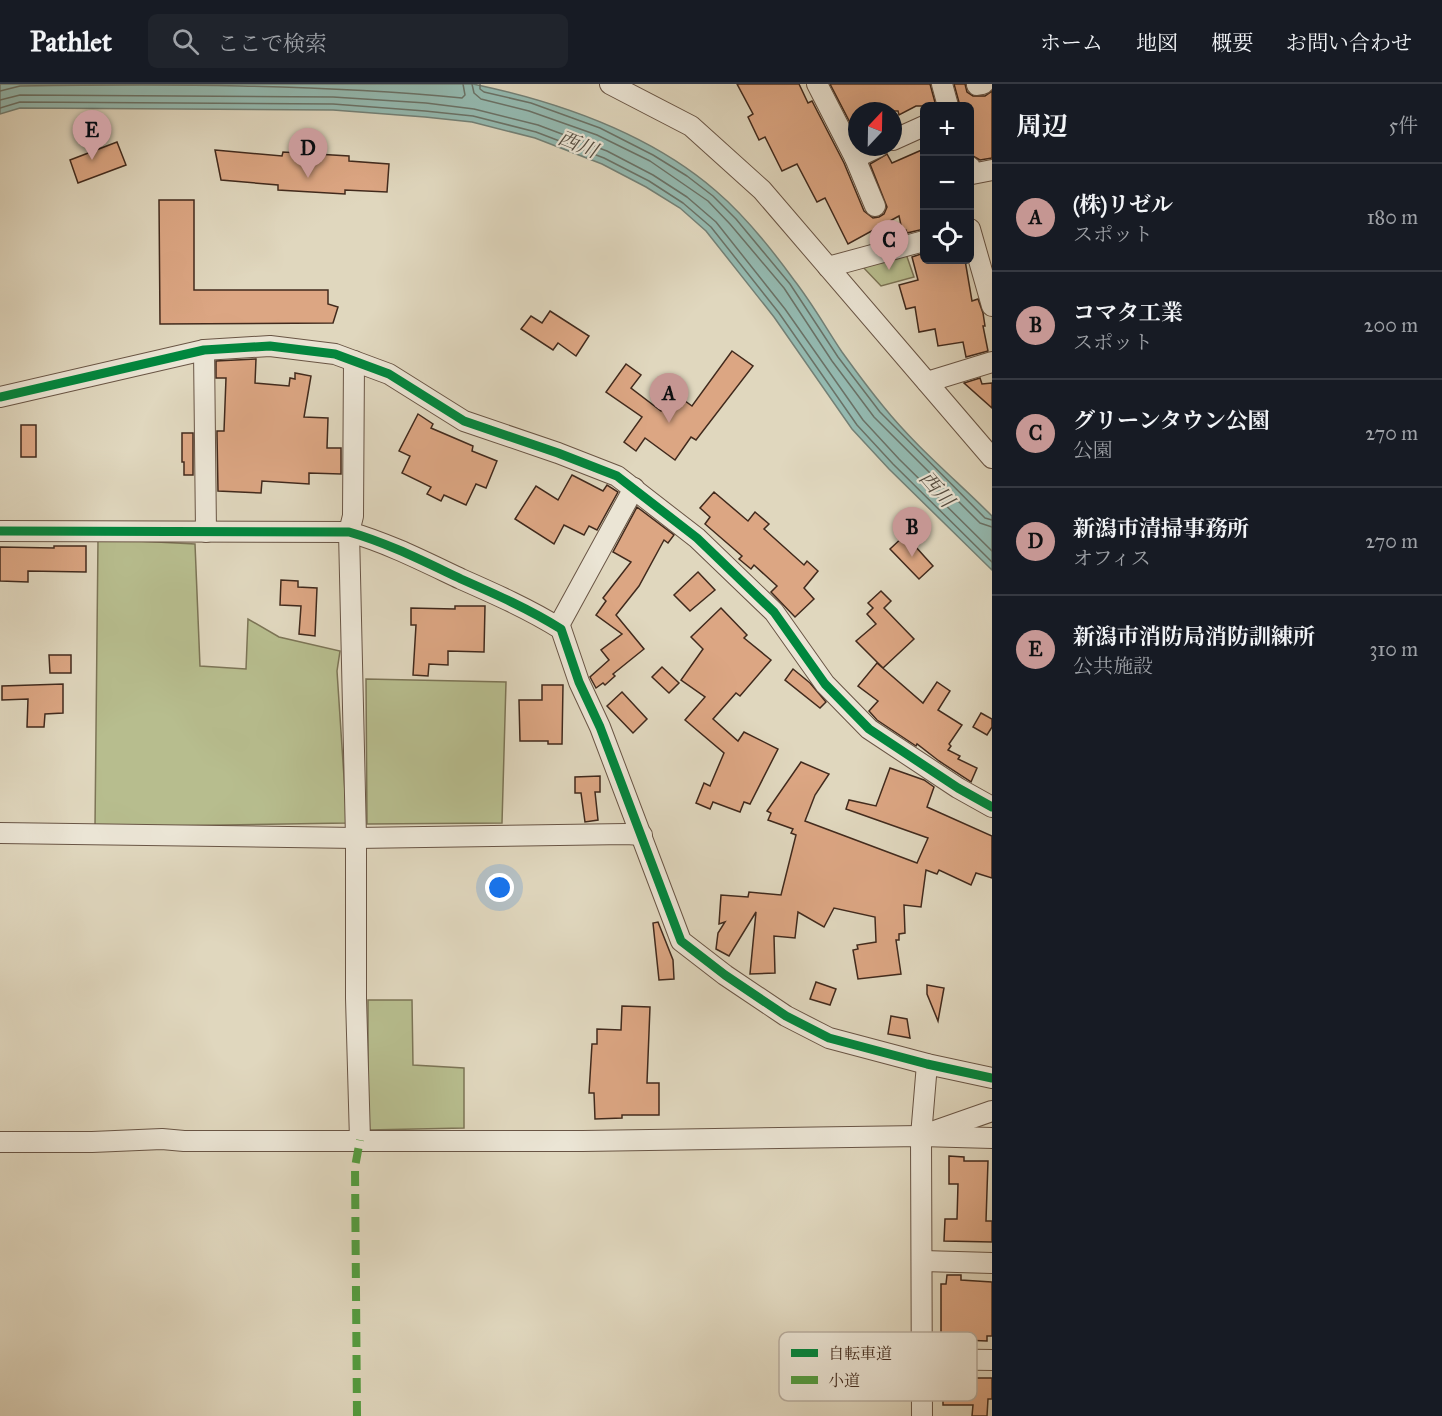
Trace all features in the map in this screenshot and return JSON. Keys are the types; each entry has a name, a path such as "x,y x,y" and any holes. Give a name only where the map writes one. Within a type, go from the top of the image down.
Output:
{"street":[{"path":"610,84 691,126 762,190 992,458"},
{"path":"817,84 855,158 875,206"},
{"path":"942,84 947,102"},
{"path":"902,136 920,128"},
{"path":"855,158 859,156"},
{"path":"974,174 992,170"},
{"path":"828,267 920,242"},
{"path":"974,246 992,306"},
{"path":"0,397 204,350 270,346 335,354 389,374 464,421 617,476 634,488 698,538 774,612 825,684 869,729 958,788 992,807"},
{"path":"204,350 206,532"},
{"path":"354,361 353,516 349,532 360,1140"},
{"path":"927,382 992,362"},
{"path":"558,627 634,488"},
{"path":"0,531 349,532 420,560 531,611 561,629 579,682 600,727 681,941 725,975 786,1016 829,1038 927,1064 992,1078"},
{"path":"0,833 356,838 642,835"},
{"path":"922,1332 921,1136 927,1064"},
{"path":"921,1136 992,1111"},
{"path":"0,1142 162,1139 184,1141 583,1141 921,1136 992,1138"},
{"path":"923,1261 992,1263"},
{"path":"977,1360 992,1360"}],"green space":[{"path":"905,251 914,277 881,286 860,264"},
{"path":"98,539 195,544 200,666 246,669 248,619 279,637 340,651 337,671 347,823 95,827"},
{"path":"366,679 506,682 502,823 367,824"},
{"path":"368,1000 412,1000 413,1065 464,1068 464,1128 368,1130"}],"water":[{"name":"西川","path":"0,84 473,84 570,110 632,136 690,170 737,211 786,269 842,352 895,421 992,516 992,570 889,469 852,429 774,317 706,231 680,208 602,164 535,138 472,122 425,117 333,110 20,108 0,114"}],"building":[{"path":"737,84 799,84 808,103 812,101 844,163 864,211 873,218 884,214 887,207 870,164 884,156 888,156 892,163 920,151 920,230 907,233 906,230 902,230 899,216 848,244 825,198 817,202 797,164 782,171 765,137 759,140 748,117 753,114"},
{"path":"830,84 930,84 935,102 920,102 920,106 902,113 902,102 848,102 848,119"},
{"path":"954,84 965,84 967,92 973,96 985,96 992,91 992,158 980,160 974,157 974,102 959,102"},
{"path":"117,142 126,165 78,183 70,160"},
{"path":"215,150 282,156 283,152 349,156 349,161 389,164 387,192 345,190 345,194 278,190 278,185 221,180"},
{"path":"159,200 194,200 194,290 328,290 328,304 338,307 333,323 160,324"},
{"path":"920,254 920,264 966,264 972,301 978,299 983,313 988,351 966,357 963,342 938,346 935,329 919,332 915,307 906,309 899,285 918,280 912,257"},
{"path":"550,311 589,336 576,356 558,343 553,350 521,329 531,316 542,323"},
{"path":"732,351 753,366 696,440 691,437 675,460 645,438 636,451 624,442 642,417 606,392 626,364 641,375 631,388 661,411 674,393 692,406"},
{"path":"256,359 255,383 289,386 290,378 295,379 295,373 311,376 304,417 328,418 327,448 341,448 341,474 309,473 309,484 262,481 261,493 218,491 217,431 224,431 226,378 216,378 216,361"},
{"path":"980,378 982,384 992,383 992,408 964,383"},
{"path":"418,414 433,424 431,428 473,446 472,451 497,461 486,488 476,484 466,505 444,495 441,501 427,494 431,487 402,473 410,456 399,451"},
{"path":"21,425 36,425 36,457 21,457"},
{"path":"182,433 193,433 193,475 184,475"},
{"path":"572,475 603,491 607,485 618,492 597,530 589,526 584,535 564,525 554,544 515,519 536,486 558,500"},
{"path":"714,492 748,521 755,512 769,524 764,529 804,565 807,561 818,571 804,588 814,599 795,617 771,592 777,586 754,565 751,569 739,559 742,556 705,524 710,517 700,508"},
{"path":"637,507 674,535 668,543 664,540 639,586 616,615 644,649 613,674 615,676 605,685 603,683 596,688 590,677 609,660 601,650 622,634 596,615 606,601 603,598 631,562 613,552"},
{"path":"905,535 933,566 919,579 890,549"},
{"path":"54,546 86,546 86,572 28,571 28,582 0,581 0,547 54,548"},
{"path":"698,572 715,590 690,611 674,595"},
{"path":"281,580 298,581 298,587 317,588 315,636 299,634 301,606 280,605"},
{"path":"881,591 891,601 884,608 914,639 883,668 856,641 876,624 867,614 873,608 868,603"},
{"path":"455,606 485,606 484,652 448,651 448,665 429,664 428,676 413,675 416,625 411,625 411,608 455,609"},
{"path":"721,608 747,635 744,638 771,660 740,696 736,693 713,719 738,741 744,732 778,749 750,804 744,802 740,812 713,802 710,809 696,803 704,783 710,786 724,753 685,720 705,697 681,680 703,649 691,637"},
{"path":"49,655 71,655 71,673 50,673"},
{"path":"877,663 923,703 937,682 950,691 938,710 962,725 949,744 951,746 948,750 960,756 958,759 977,768 971,782 917,744 916,746 877,720 869,711 878,701 858,686"},
{"path":"662,667 679,683 669,693 652,677"},
{"path":"793,669 810,683 826,702 820,708 785,680"},
{"path":"63,684 63,713 45,714 44,727 27,727 28,699 2,700 2,686"},
{"path":"542,685 563,685 562,744 548,744 548,741 520,741 519,700 542,700"},
{"path":"622,692 647,719 633,733 607,706"},
{"path":"981,713 992,719 992,727 987,735 973,727"},
{"path":"801,762 829,774 815,795 805,821 917,863 928,838 846,809 849,800 876,806 890,768 924,780 934,787 927,807 992,836 992,878 976,873 971,885 939,870 937,874 926,870 921,907 904,905 905,933 899,934 899,940 896,940 901,974 858,979 853,950 858,949 857,945 876,942 875,917 834,908 824,927 798,912 795,938 774,936 775,973 750,974 756,912 729,956 716,949 718,933 725,922 719,924 721,895 748,897 749,892 781,895 796,835 791,833 793,829 768,820 771,813 767,811"},
{"path":"600,776 600,792 595,792 598,820 585,822 581,793 575,793 575,777"},
{"path":"658,922 673,960 674,979 659,980 653,923"},
{"path":"816,982 836,989 830,1005 810,999"},
{"path":"927,985 944,988 938,1021 927,994"},
{"path":"622,1006 650,1007 647,1083 659,1083 659,1115 622,1115 622,1118 595,1119 594,1093 589,1093 592,1044 597,1044 597,1029 621,1030"},
{"path":"891,1016 907,1019 910,1038 888,1034"},
{"path":"949,1156 964,1157 964,1161 988,1161 986,1221 992,1221 992,1242 944,1241 945,1219 957,1219 958,1184 949,1184"},
{"path":"947,1275 961,1275 961,1280 992,1282 992,1336 987,1336 987,1341 977,1341 977,1332 941,1332 941,1284 946,1284"},
{"path":"977,1378 992,1378 992,1399 988,1399 987,1416 972,1416 973,1405 943,1405 943,1401 977,1401"}],"marked path":[{"path":"357,1416 355,1167 360,1140"}],"cycle path":[{"path":"0,397 204,350 270,346 335,354 389,374 464,421 617,476 697,538 774,612 825,684 869,729 958,788 992,807"},
{"path":"0,531 349,532 406,553 537,615 561,629 579,682 600,727 681,941 725,975 786,1016 829,1038 927,1064 992,1078"}],"place":[{"name":"新潟市消防局消防訓練所","path":"92,160"},
{"name":"新潟市清掃事務所","path":"308,178"},
{"name":"グリーンタウン公園","path":"889,270"},
{"name":"(株)リゼル","path":"669,423"},
{"name":"コマタ工業","path":"912,557"}]}
